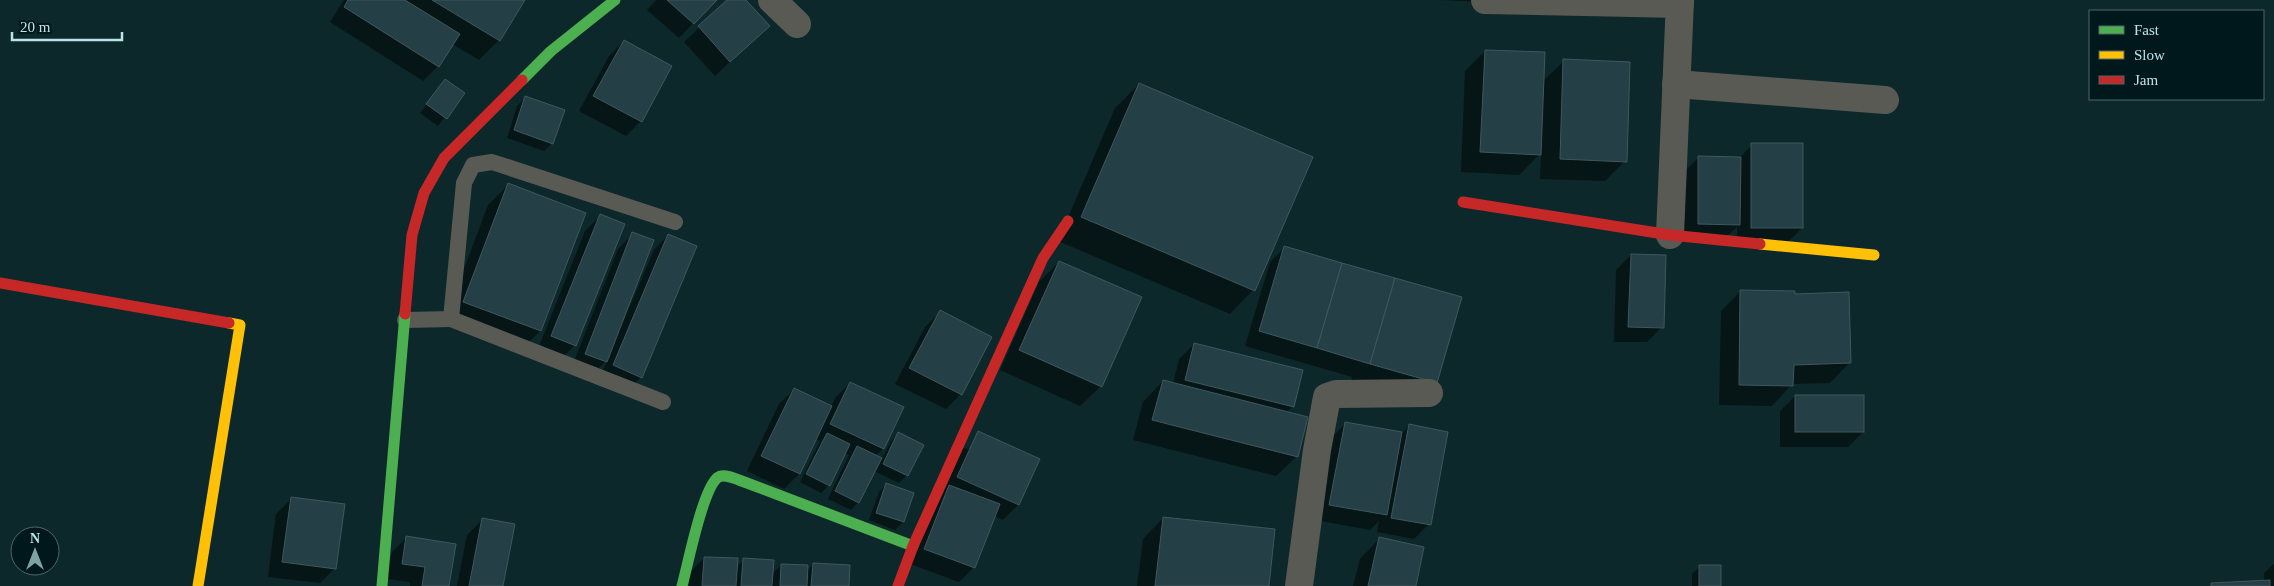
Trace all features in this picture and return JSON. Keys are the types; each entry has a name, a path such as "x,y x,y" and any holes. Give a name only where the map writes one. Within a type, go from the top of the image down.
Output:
{"street":[{"path":"382,586 412,234 424,193 444,158 551,51 615,0"},
{"path":"772,0 797,24"},
{"path":"1485,0 1680,2 1670,234"},
{"path":"1676,84 1885,100"},
{"path":"1463,202 1670,234 1874,255"},
{"path":"898,586 913,546 1043,258 1068,221"},
{"path":"0,283 240,325 198,586"},
{"path":"1299,586 1317,450 1327,397 1336,394 1429,393"},
{"path":"682,586 708,493 716,478 722,476 740,480 913,546"}],"lane":[{"path":"451,319 464,183 473,165 492,162 675,222"},
{"path":"404,320 451,319 663,402"}],"building":[{"path":"348,0 405,0 460,34 439,67 344,7"},
{"path":"432,0 525,0 500,41"},
{"path":"667,0 717,0 694,24"},
{"path":"727,0 746,0 770,26 730,62 698,26"},
{"path":"624,40 672,66 642,122 593,96"},
{"path":"1485,50 1545,52 1541,155 1480,152"},
{"path":"1563,59 1630,62 1627,162 1560,159"},
{"path":"445,79 465,93 447,119 426,104"},
{"path":"1139,83 1313,157 1255,291 1081,217"},
{"path":"525,96 565,110 553,144 514,130"},
{"path":"1751,143 1803,143 1803,228 1751,228"},
{"path":"1698,156 1741,157 1740,225 1698,224"},
{"path":"508,183 586,213 541,331 463,302"},
{"path":"600,214 625,224 576,346 551,336"},
{"path":"632,232 654,240 607,362 585,354"},
{"path":"668,234 697,246 642,378 613,365"},
{"path":"1284,246 1342,263 1317,348 1259,331"},
{"path":"1631,254 1666,255 1664,328 1628,327"},
{"path":"1059,261 1142,297 1102,387 1019,350"},
{"path":"1342,263 1395,278 1370,364 1317,348"},
{"path":"1395,278 1462,297 1437,383 1370,364"},
{"path":"1740,290 1795,291 1795,294 1849,292 1851,363 1794,365 1793,386 1739,385"},
{"path":"940,310 992,337 962,395 909,368"},
{"path":"1194,343 1303,370 1294,407 1185,380"},
{"path":"1163,380 1308,417 1298,457 1152,420"},
{"path":"850,382 904,407 884,449 830,424"},
{"path":"794,388 832,406 800,474 761,456"},
{"path":"1795,395 1864,395 1864,432 1795,432"},
{"path":"1345,422 1402,432 1387,515 1329,505"},
{"path":"1409,424 1448,432 1431,525 1391,518"},
{"path":"978,431 1040,459 1019,505 957,477"},
{"path":"898,432 924,445 908,476 883,464"},
{"path":"827,433 850,444 830,486 806,474"},
{"path":"857,446 882,458 859,503 835,491"},
{"path":"886,483 914,493 904,522 876,513"},
{"path":"949,485 1000,504 975,568 924,549"},
{"path":"291,497 345,504 336,569 282,562"},
{"path":"1163,517 1275,529 1269,586 1155,586"},
{"path":"482,518 515,524 503,586 469,586"},
{"path":"406,536 456,544 449,586 422,586 425,567 402,564"},
{"path":"1379,537 1424,547 1416,586 1368,586"},
{"path":"704,557 738,558 736,586 702,586"},
{"path":"743,558 774,560 772,586 741,586"},
{"path":"813,563 850,565 849,586 811,586"},
{"path":"781,564 808,565 807,586 780,586"},
{"path":"1699,565 1721,565 1721,586 1699,586"},
{"path":"2270,580 2270,586 2211,586 2211,583"}],"traffic: fast":[{"path":"522,80 551,51 615,0"},
{"path":"382,586 405,314"},
{"path":"682,586 706,498 711,486 717,478 722,476 739,480 913,546"}],"traffic: slow":[{"path":"1760,244 1874,255"},
{"path":"198,586 240,325 229,323"}],"traffic: jam":[{"path":"405,314 412,235 424,193 444,158 522,80"},
{"path":"1463,202 1670,235 1760,244"},
{"path":"898,586 913,546 1043,258 1068,221"},
{"path":"0,283 229,323"}]}
